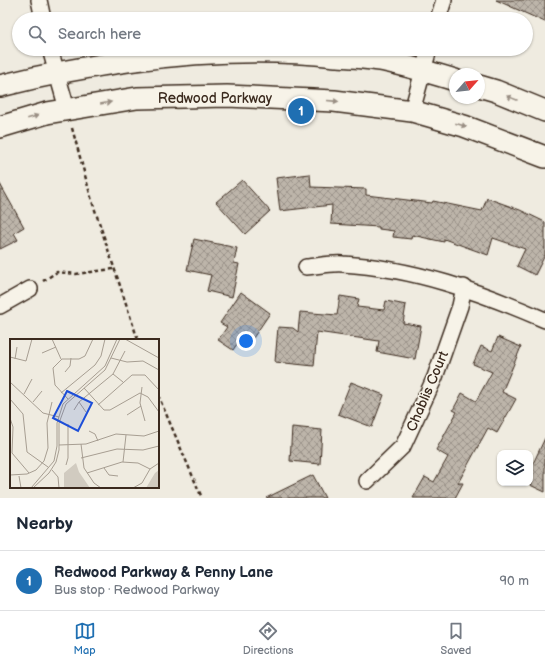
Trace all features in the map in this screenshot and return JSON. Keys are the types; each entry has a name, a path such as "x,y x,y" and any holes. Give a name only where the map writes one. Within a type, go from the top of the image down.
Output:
{"main road":[{"path":"0,86 56,72 137,59 175,56"},
{"path":"339,56 384,61 449,78"},
{"path":"485,88 545,111"},
{"name":"Redwood Parkway","path":"0,127 47,113 137,98 227,96 334,101 412,111 464,126 545,157"}],"street":[{"path":"39,0 42,12"},
{"path":"440,12 444,0"},
{"path":"52,56 67,110"},
{"path":"412,111 427,56"},
{"path":"306,267 342,264 405,272 464,287 545,320"},
{"name":"Chablis Court","path":"367,481 403,446 435,377 464,287"},
{"path":"0,306 30,289"}],"path":[{"path":"67,110 92,201 113,269 138,339"},
{"path":"30,289 57,272 76,274 113,269"},
{"path":"159,397 202,498"}],"building":[{"path":"496,0 545,0 545,22 533,17 533,12 523,12"},
{"path":"310,174 311,187 366,189 366,195 432,203 433,201 482,211 487,198 520,210 545,222 545,255 535,275 517,266 525,249 493,238 488,255 444,239 444,242 412,235 411,239 393,237 394,231 379,229 379,227 331,224 332,205 280,211 276,178"},
{"path":"242,180 270,211 245,234 216,202"},
{"path":"0,184 24,227 14,233 18,240 0,249"},
{"path":"194,239 237,248 234,263 239,264 232,297 207,291 211,275 187,270"},
{"path":"241,292 270,313 249,344 241,338 233,350 218,340 227,327 220,323"},
{"path":"340,296 359,299 357,307 384,310 386,301 406,305 403,323 421,326 415,359 377,352 379,341 317,332 314,366 275,362 278,327 293,328 298,332 300,312 337,315"},
{"path":"498,337 521,347 502,392 516,399 497,433 488,428 458,483 463,483 455,498 413,498 425,477 434,482 448,457 436,450 457,412 453,410 462,393 476,401 492,372 473,364 481,346 492,351"},
{"path":"351,382 384,395 372,427 338,414"},
{"path":"292,427 322,430 320,464 290,461"},
{"path":"545,438 545,492 532,486 533,464"},
{"path":"313,475 325,498 266,498"}],"place":[{"name":"Redwood Parkway & Penny Lane","path":"301,111"}]}
